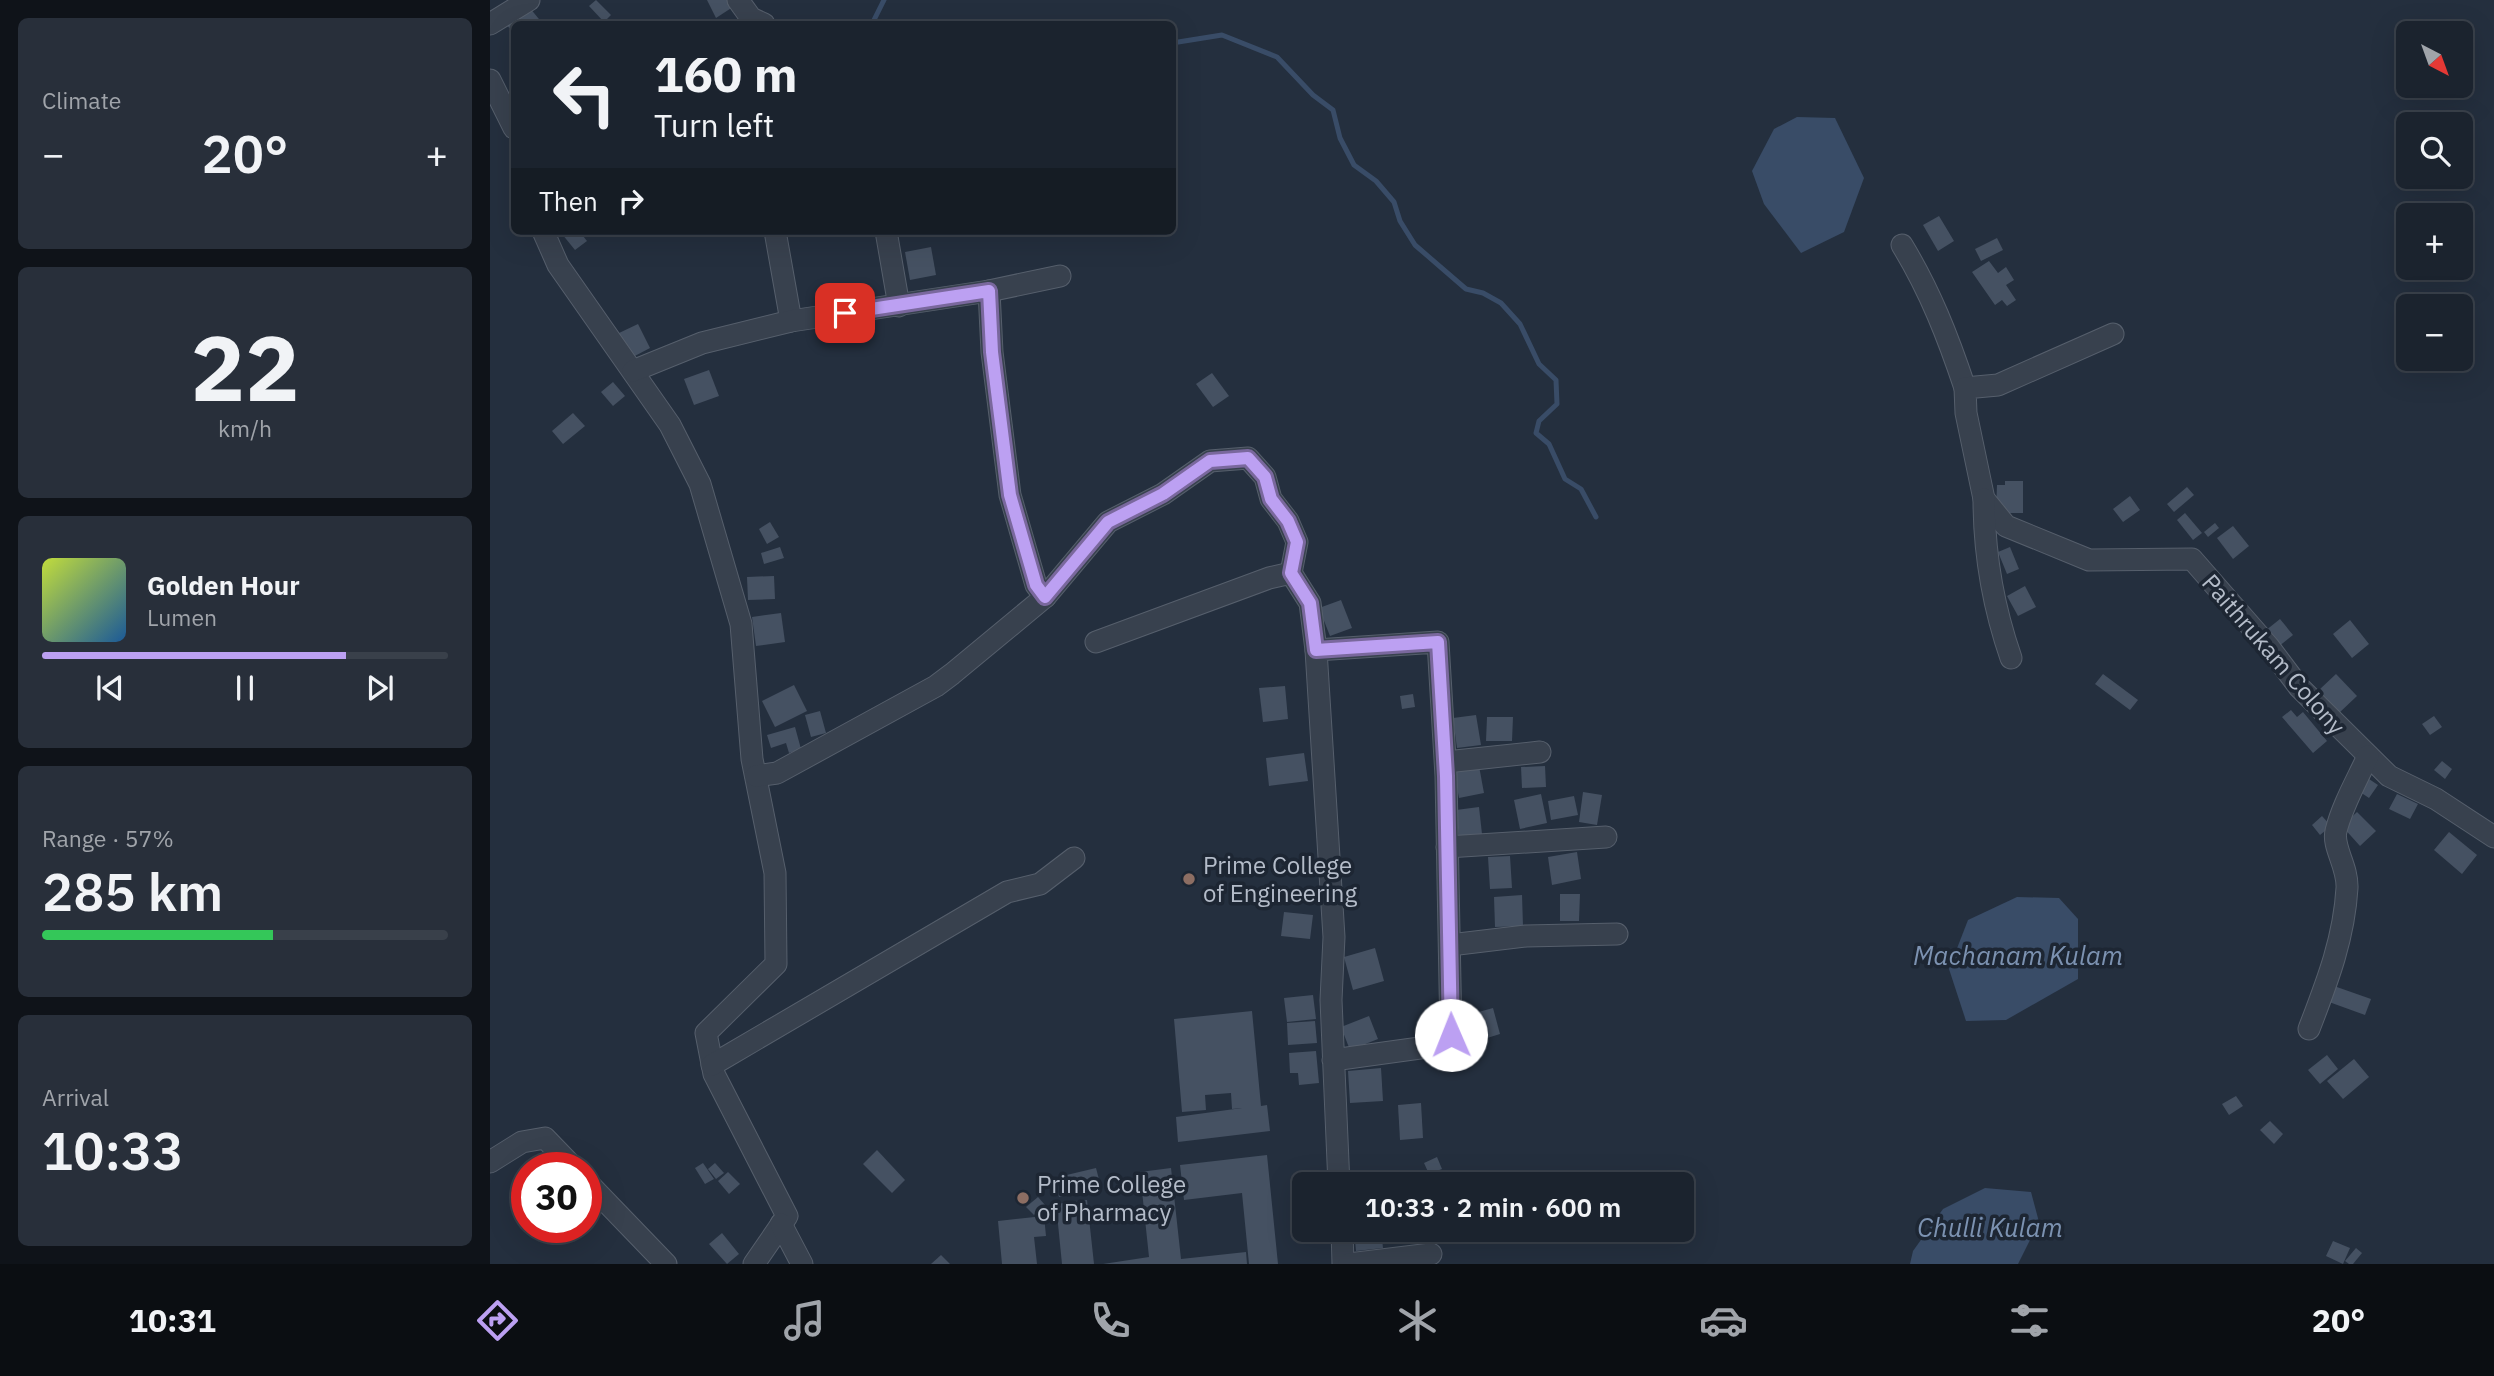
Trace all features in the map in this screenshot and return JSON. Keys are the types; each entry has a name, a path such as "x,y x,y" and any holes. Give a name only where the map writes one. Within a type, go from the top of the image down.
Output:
{"street":[{"path":"490,24 529,0"},
{"path":"738,0 751,18 758,21"},
{"path":"490,80 511,122"},
{"path":"545,235 558,265 670,425 700,484 741,624 756,776 775,873 776,964 706,1032 712,1065 750,1149 786,1216 754,1264"},
{"path":"776,235 792,321"},
{"path":"887,235 899,306"},
{"name":"Paithrukam Colony","path":"1902,245 1928,288 1945,327 1965,388 1966,413 1984,499 2006,526 2089,561 2192,559 2269,647 2299,687 2389,776 2436,799 2494,837"},
{"path":"633,371 702,343 792,321 989,291 1060,276"},
{"path":"989,291 992,352 1010,495 1036,585 1045,597"},
{"path":"1965,388 1998,385 2113,334"},
{"path":"756,776 777,773 936,686 1045,597 1108,522 1163,494 1210,461 1248,458 1265,477 1271,499 1288,521 1297,542 1291,573 1310,603 1316,650 1334,937 1331,1000 1338,1172"},
{"path":"1984,499 1984,532 1996,615 2011,658"},
{"path":"1984,532 2006,526"},
{"path":"1096,642 1269,578 1291,573"},
{"path":"1316,650 1438,642 1446,762 1449,1044 1333,1060"},
{"path":"1446,762 1541,752"},
{"path":"2309,1029 2337,957 2344,911 2346,863 2337,852 2335,834 2368,756"},
{"path":"1447,847 1606,837"},
{"path":"712,1065 1007,892 1040,884 1074,858"},
{"path":"1450,945 1526,936 1617,934"},
{"path":"490,1162 522,1142 545,1138 559,1152"},
{"path":"602,1198 666,1264"},
{"path":"781,1224 802,1264"},
{"path":"1342,1242 1343,1264"},
{"path":"1349,1264 1431,1254"}],"water":[{"path":"1797,117 1835,118 1864,178 1844,232 1801,253 1764,204 1752,171 1774,129"},
{"name":"Machanam Kulam","path":"2017,897 2059,898 2078,919 2078,979 2006,1020 1966,1021 1949,969 1968,920"},
{"name":"Chulli Kulam","path":"1985,1188 2031,1192 2039,1222 2018,1264 1910,1264 1913,1251 1943,1209"}],"building":[{"path":"596,0 611,15 603,21 589,6"},
{"path":"707,0 732,0 736,5 716,18"},
{"path":"525,2 541,21 511,21 511,30 503,20"},
{"path":"1939,216 1954,241 1938,251 1923,225"},
{"path":"563,235 582,235 587,241 575,250"},
{"path":"1997,238 2003,250 1981,261 1975,249"},
{"path":"931,247 936,275 910,280 905,252"},
{"path":"1989,261 1998,273 2006,267 2014,280 2006,285 2016,300 2007,306 2002,300 1995,305 1972,272"},
{"path":"638,324 650,348 631,358 619,333"},
{"path":"709,370 719,396 694,405 684,379"},
{"path":"1212,373 1229,396 1213,407 1196,384"},
{"path":"613,382 625,396 613,406 601,392"},
{"path":"573,413 585,426 563,444 552,431"},
{"path":"2005,481 2023,481 2023,513 1996,513 1997,485 2005,485"},
{"path":"2187,487 2194,495 2174,512 2167,504"},
{"path":"2130,496 2140,510 2123,522 2113,509"},
{"path":"2185,513 2202,533 2193,540 2177,520"},
{"path":"770,522 779,537 767,544 759,529"},
{"path":"2215,523 2219,528 2208,537 2204,532"},
{"path":"2233,526 2249,546 2233,559 2217,538"},
{"path":"780,547 784,558 764,564 761,553"},
{"path":"2010,547 2019,569 2007,574 1998,552"},
{"path":"774,576 775,599 748,600 747,577"},
{"path":"2025,586 2036,607 2018,616 2007,596"},
{"path":"1341,600 1352,628 1330,636 1319,608"},
{"path":"781,613 785,642 756,646 752,617"},
{"path":"2280,619 2293,635 2278,647 2265,631"},
{"path":"2350,620 2369,644 2352,658 2333,634"},
{"path":"2103,674 2138,700 2130,710 2095,684"},
{"path":"2336,674 2357,696 2339,713 2319,690"},
{"path":"794,685 807,711 775,727 762,701"},
{"path":"1285,686 1288,719 1263,722 1259,688"},
{"path":"1413,694 1415,707 1402,709 1400,696"},
{"path":"2291,710 2297,717 2303,712 2327,741 2313,753 2282,717"},
{"path":"820,711 826,733 811,737 805,715"},
{"path":"1476,715 1481,745 1457,748 1453,718"},
{"path":"2434,716 2442,727 2430,735 2422,724"},
{"path":"1487,717 1513,717 1512,741 1486,741"},
{"path":"795,727 801,749 789,753 786,743 771,748 767,735"},
{"path":"1304,753 1308,781 1269,786 1266,758"},
{"path":"2442,761 2452,769 2445,779 2434,770"},
{"path":"1479,766 1484,793 1459,798 1454,771"},
{"path":"1545,766 1546,787 1522,788 1521,767"},
{"path":"2363,775 2378,785 2369,798 2354,788"},
{"path":"1583,792 1602,795 1597,825 1579,822"},
{"path":"1541,794 1547,823 1520,829 1514,800"},
{"path":"2397,794 2418,804 2410,819 2389,809"},
{"path":"1574,796 1578,815 1551,820 1548,801"},
{"path":"1479,807 1482,834 1459,837 1456,810"},
{"path":"2357,812 2376,831 2360,846 2342,826"},
{"path":"2322,816 2331,826 2320,835 2312,825"},
{"path":"2449,832 2477,855 2462,874 2434,850"},
{"path":"1577,852 1581,879 1552,885 1548,857"},
{"path":"1510,856 1512,888 1490,889 1488,857"},
{"path":"1560,894 1580,894 1579,921 1560,921"},
{"path":"1522,895 1523,926 1495,927 1494,897"},
{"path":"1284,912 1313,915 1310,939 1281,936"},
{"path":"1375,948 1384,981 1353,990 1344,957"},
{"path":"2334,986 2371,999 2365,1015 2329,1002"},
{"path":"1313,995 1316,1019 1287,1022 1284,998"},
{"path":"1493,1008 1500,1034 1471,1043 1464,1016"},
{"path":"1252,1011 1261,1106 1267,1105 1270,1131 1178,1142 1176,1117 1242,1108 1232,1109 1231,1093 1205,1095 1206,1110 1182,1112 1174,1019"},
{"path":"1369,1016 1378,1039 1350,1050 1341,1027"},
{"path":"1315,1021 1317,1043 1288,1045 1287,1023"},
{"path":"1316,1051 1319,1083 1299,1085 1298,1073 1290,1073 1289,1053"},
{"path":"2327,1055 2338,1069 2320,1084 2308,1070"},
{"path":"2354,1059 2369,1077 2343,1099 2327,1081"},
{"path":"1381,1068 1383,1101 1350,1103 1348,1071"},
{"path":"2236,1096 2243,1106 2229,1115 2222,1104"},
{"path":"1421,1103 1423,1138 1400,1140 1398,1105"},
{"path":"2270,1121 2283,1134 2274,1144 2260,1130"},
{"path":"877,1150 905,1180 892,1193 863,1164"},
{"path":"1267,1155 1278,1264 1249,1264 1242,1193 1184,1200 1180,1165"},
{"path":"1437,1157 1442,1169 1428,1172 1424,1163"},
{"path":"703,1163 714,1179 705,1184 695,1168"},
{"path":"715,1163 724,1173 716,1179 708,1169"},
{"path":"1096,1168 1101,1187 1059,1197 1054,1178"},
{"path":"1171,1168 1181,1259 1246,1252 1247,1264 1103,1264 1149,1257 1140,1172"},
{"path":"728,1172 740,1184 729,1194 718,1181"},
{"path":"1038,1197 1045,1205 1034,1215 1026,1207"},
{"path":"1087,1200 1094,1264 1062,1264 1056,1204"},
{"path":"1044,1216 1046,1236 1034,1237 1037,1264 1002,1264 998,1221"},
{"path":"722,1233 739,1254 727,1264 709,1244"},
{"path":"2333,1241 2350,1248 2343,1264 2326,1256"},
{"path":"1355,1242 1382,1242 1383,1248 1356,1251"},
{"path":"2356,1248 2362,1253 2353,1264 2349,1264 2345,1261"},
{"path":"941,1255 950,1264 931,1264"}],"waterway":[{"path":"874,21 884,0"},
{"path":"1176,42 1222,35 1277,57 1313,95 1333,110 1340,138 1354,165 1376,181 1394,202 1400,221 1415,245 1466,289 1483,293 1501,303 1520,324 1539,364 1556,380 1557,404 1539,421 1536,433 1549,444 1565,479 1581,489 1596,517"}],"place":[{"name":"Prime College of Engineering","path":"1189,879"},
{"name":"Prime College of Pharmacy","path":"1023,1198"}],"route":[{"path":"845,313 989,291 992,352 1010,495 1036,585 1045,597 1108,522 1163,494 1210,461 1248,458 1265,477 1271,499 1288,521 1297,542 1291,573 1310,603 1316,650 1438,642 1446,776 1451,1035"}]}
